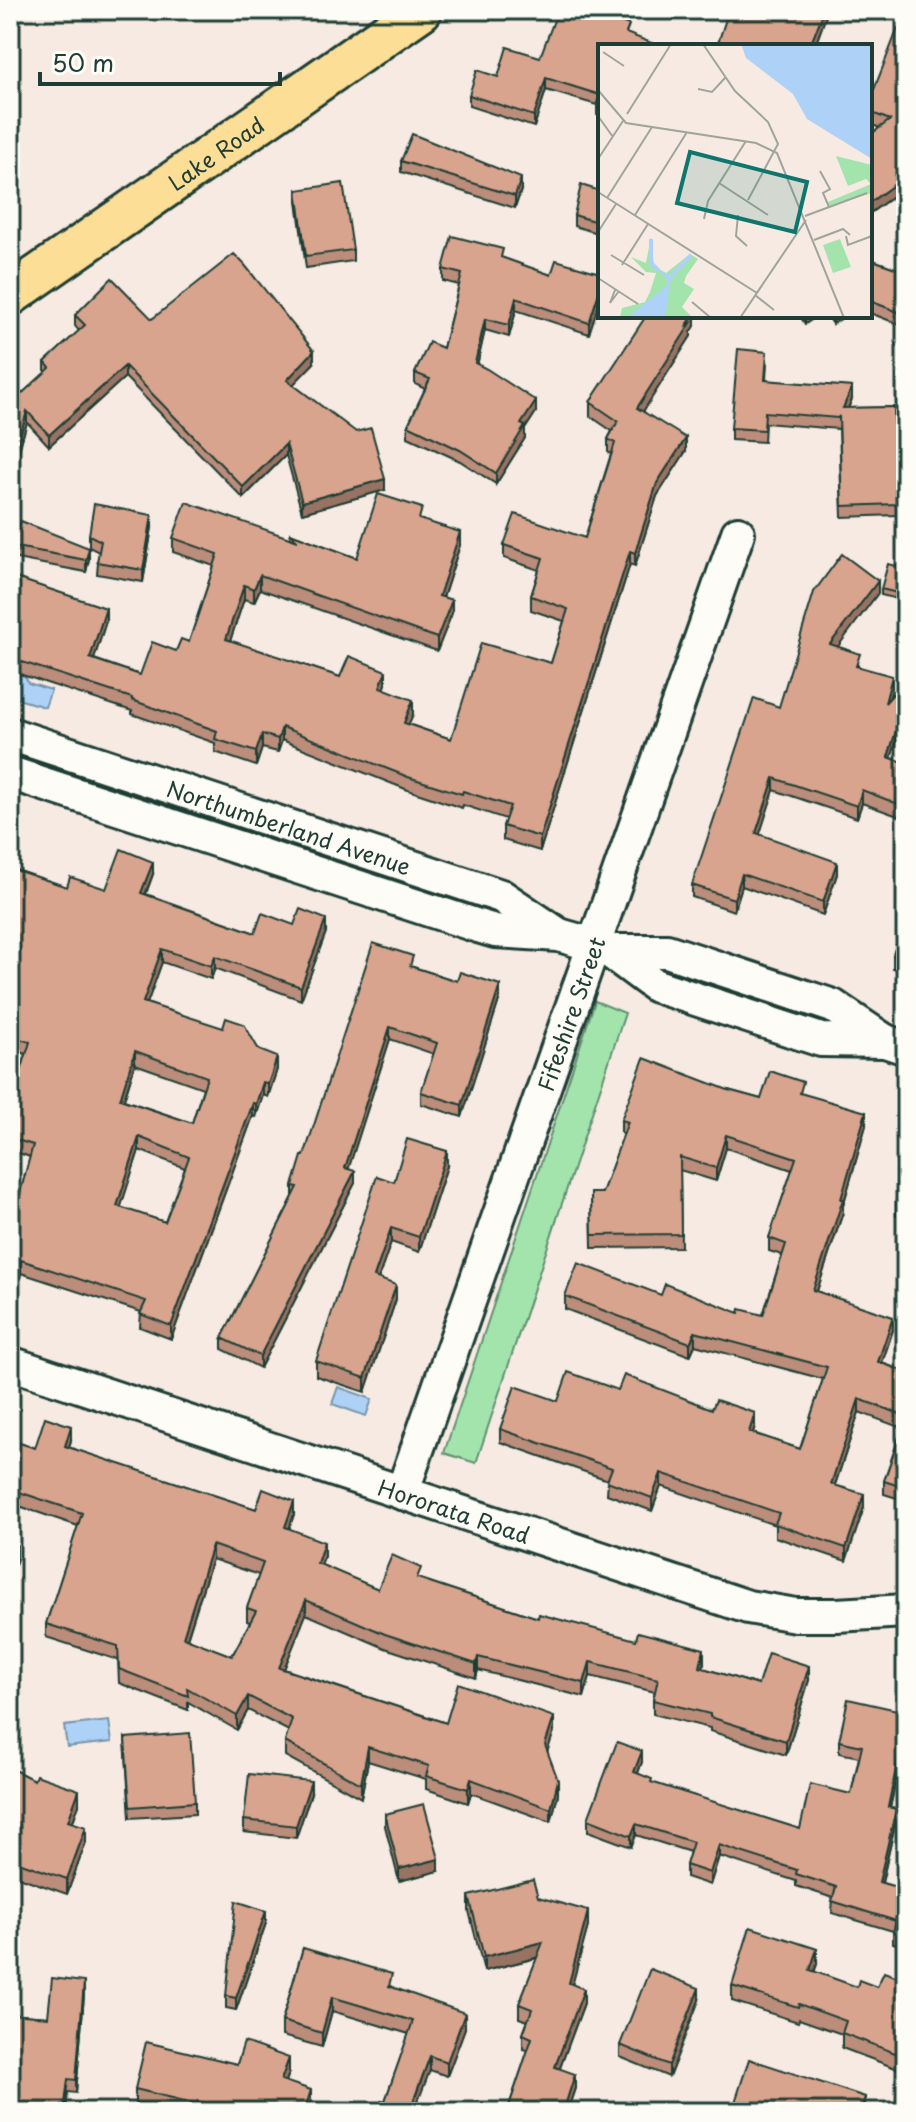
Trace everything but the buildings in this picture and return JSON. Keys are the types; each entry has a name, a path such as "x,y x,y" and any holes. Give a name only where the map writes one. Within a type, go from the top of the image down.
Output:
{"main road":[{"name":"Lake Road","path":"10,295 421,10"}],"street":[{"name":"Fifeshire Street","path":"402,1493 601,948 738,533"},
{"name":"Northumberland Avenue","path":"10,734 501,896 559,935"},
{"name":"Northumberland Avenue","path":"10,773 486,929 559,935 601,948 656,986 821,1040 895,1045"},
{"name":"Hororata Road","path":"10,1363 748,1607 796,1615 906,1611"}],"green space":[{"path":"103,779 257,827 253,838 97,789"},
{"path":"648,958 842,1020 841,1034 647,972"},
{"path":"595,1001 625,1013 476,1463 444,1453"}],"water":[{"path":"19,673 25,675 28,683 51,690 45,707 11,697"},
{"path":"338,1387 372,1399 366,1416 332,1404"},
{"path":"109,1721 112,1742 67,1747 64,1726"}]}
